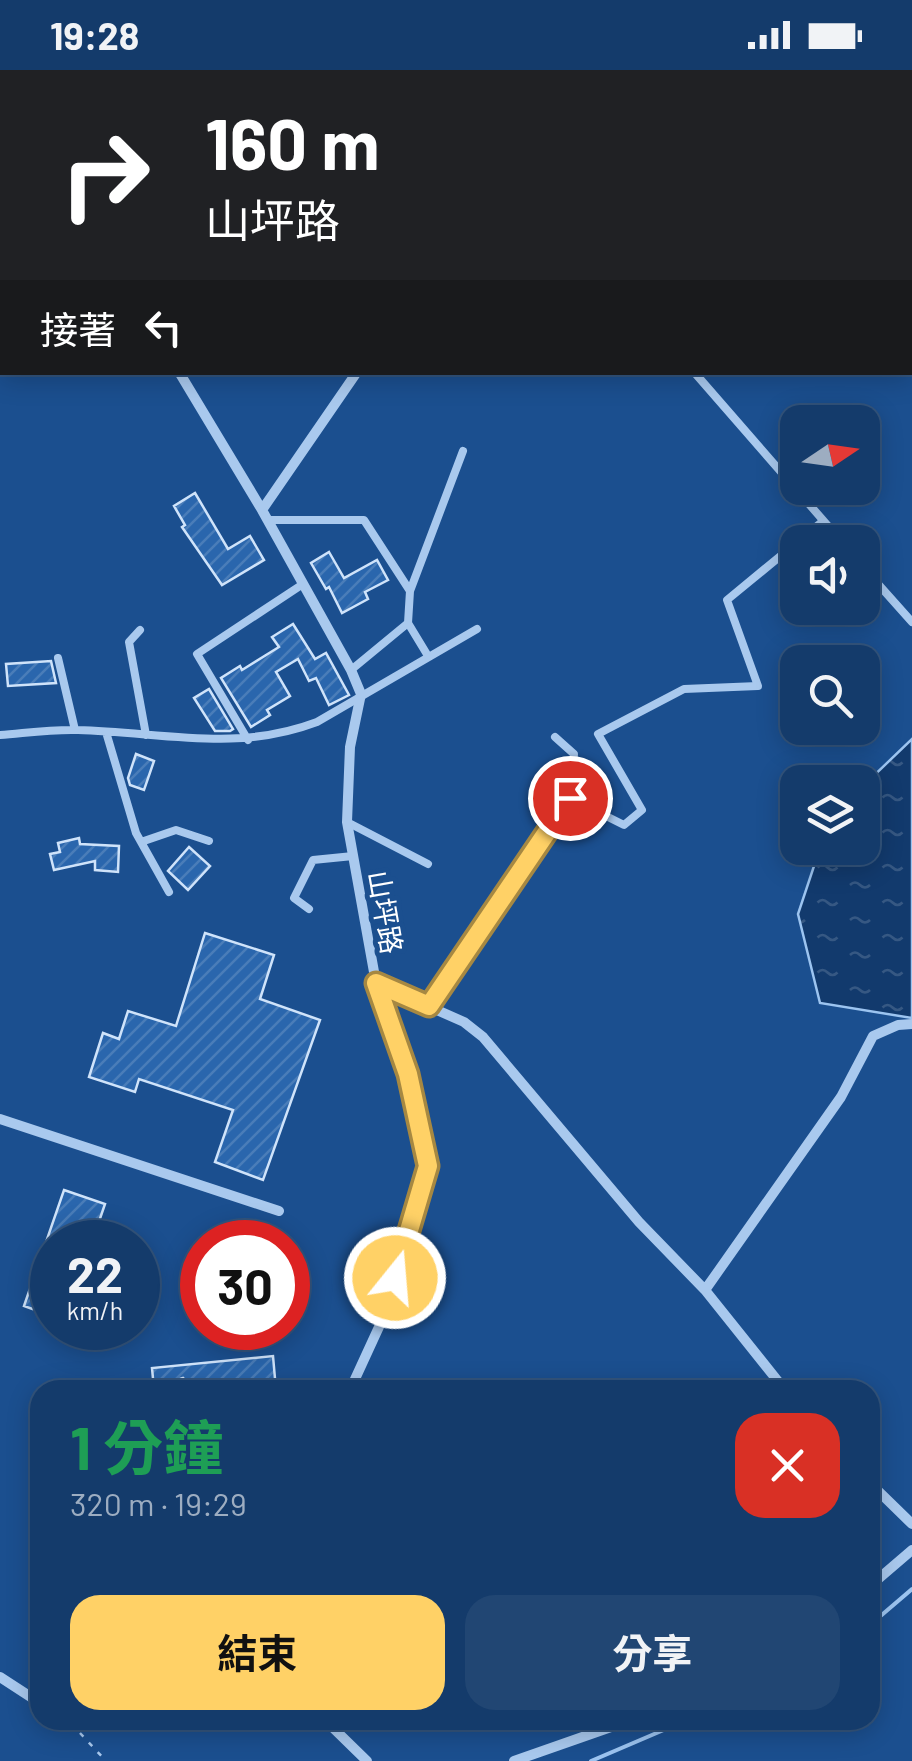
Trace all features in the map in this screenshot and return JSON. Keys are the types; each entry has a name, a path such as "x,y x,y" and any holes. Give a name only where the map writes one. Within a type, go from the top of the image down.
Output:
{"street":[{"path":"182,375 265,515 361,694"},
{"path":"265,515 354,375"},
{"name":"山坪路","path":"361,694 350,747 347,822 376,983 464,1022 484,1037 638,1222 705,1290 777,1380"},
{"path":"355,1380 384,1316 428,1166 408,1074 376,983"},
{"path":"705,1290 841,1097 873,1036 898,1025 912,1024"},
{"path":"0,1119 279,1211"},
{"path":"880,1493 912,1524"},
{"path":"880,1577 912,1550"},
{"path":"0,1677 30,1696"},
{"path":"335,1730 367,1761"},
{"path":"514,1761 602,1730"}],"lane":[{"path":"697,375 780,469"},
{"path":"428,656 408,623 410,592 463,451"},
{"path":"811,505 827,525"},
{"path":"265,515 364,520 410,592"},
{"path":"570,798 624,825 642,810 598,734 684,689 758,686 728,600 824,521"},
{"path":"248,740 196,654 303,584"},
{"path":"880,586 912,622"},
{"path":"351,670 408,623"},
{"path":"0,735 75,730 248,740 317,722 478,629"},
{"path":"140,630 129,642 146,735"},
{"path":"58,658 75,730"},
{"path":"106,732 141,842 170,892"},
{"path":"429,1006 570,798 574,754 556,737"},
{"path":"347,822 428,864"},
{"path":"141,842 176,830 209,842"},
{"path":"310,910 294,898 313,860 353,856"}],"path":[{"path":"78,1730 106,1761"}],"water":[{"path":"912,739 912,1018 820,1003 798,914 814,865 880,865 880,770"}],"building":[{"path":"195,493 228,549 250,536 264,560 222,585 182,527 185,525 174,506"},
{"path":"329,552 344,578 377,560 388,580 365,592 368,599 342,613 311,563"},
{"path":"293,624 315,659 326,653 349,695 329,705 316,678 309,681 298,659 276,672 290,696 267,710 270,715 251,727 221,678 279,647 272,637"},
{"path":"51,661 56,683 8,686 6,664"},
{"path":"209,689 233,729 230,731 215,731 194,698"},
{"path":"136,754 154,761 144,790 130,785 128,778"},
{"path":"79,838 80,844 119,846 118,872 95,870 95,861 54,870 50,854 60,852 58,843"},
{"path":"189,847 210,866 188,890 168,871"},
{"path":"205,933 274,955 260,999 320,1020 263,1180 215,1162 233,1110 139,1079 135,1092 89,1077 103,1033 119,1039 128,1011 176,1026"},
{"path":"64,1190 105,1204 100,1220 54,1220"},
{"path":"273,1356 275,1380 153,1380 152,1368"}],"waterway":[{"path":"880,1616 912,1589"},
{"path":"591,1761 664,1730"}],"route":[{"path":"395,1278 428,1166 408,1074 376,983 429,1006 570,798"}]}
